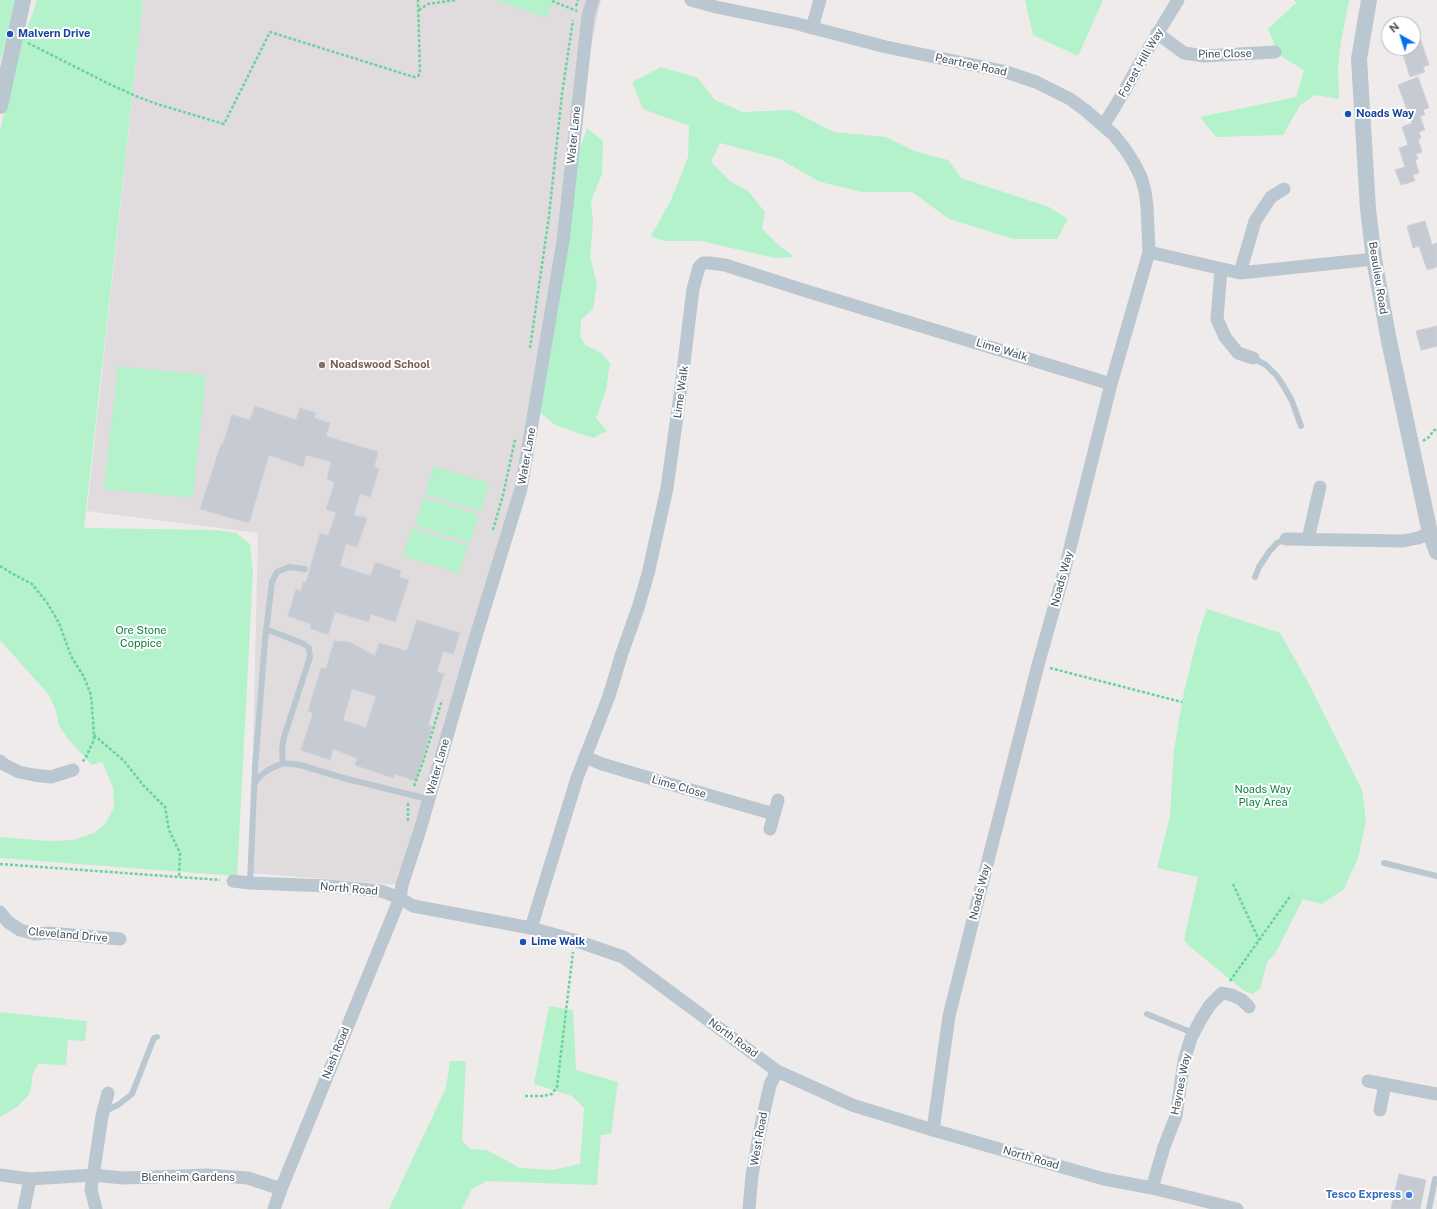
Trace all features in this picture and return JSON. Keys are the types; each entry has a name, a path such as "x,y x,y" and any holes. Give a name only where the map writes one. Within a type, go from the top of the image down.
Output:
{"street":[{"path":"0,106 23,0"},
{"name":"Water Lane","path":"400,898 402,886 521,489 563,241 588,16 593,0"},
{"name":"Peartree Road","path":"691,0 716,7 794,23 886,47 982,66 1019,76 1047,87 1070,99 1114,135 1125,149 1141,177 1147,206 1149,252"},
{"path":"812,28 820,0"},
{"name":"Forest Hill Way","path":"1102,124 1108,118 1178,0"},
{"name":"Beaulieu Road","path":"1369,0 1359,59 1368,209 1374,259 1390,349 1430,533 1437,552"},
{"name":"Pine Close","path":"1158,33 1184,53 1204,56 1275,52"},
{"path":"1240,273 1255,221 1271,197 1284,189"},
{"path":"1149,252 1240,273 1374,259"},
{"name":"Noads Way","path":"933,1130 949,1016 1111,384 1149,252"},
{"name":"Lime Walk","path":"531,928 551,866 561,828 585,757 609,696 638,608 658,529 673,446 693,289 698,267 703,263 732,266 803,290 1111,384"},
{"path":"1221,269 1216,319 1225,337 1238,353 1253,358"},
{"path":"1308,539 1320,487"},
{"path":"1286,539 1403,541 1418,538 1430,533"},
{"name":"Lime Close","path":"585,757 609,766 774,814"},
{"path":"0,761 19,772 34,775 51,777 73,770"},
{"path":"770,829 778,800"},
{"name":"North Road","path":"233,880 250,883 328,886 381,891 400,898 413,906 531,928 574,940 623,957 777,1071 852,1105 1104,1179 1152,1188 1187,1203 1237,1209"},
{"name":"Nash Road","path":"274,1209 400,898"},
{"name":"Cleveland Drive","path":"0,912 8,922 20,930 35,934 49,933 120,939"},
{"path":"1222,993 1232,995 1242,1000 1248,1007"},
{"name":"Haynes Way","path":"1152,1188 1164,1147 1176,1116 1184,1061 1194,1033 1204,1014 1222,993"},
{"name":"West Road","path":"749,1209 752,1175 761,1125 770,1085 777,1071"},
{"path":"1368,1081 1437,1094"},
{"path":"1380,1110 1385,1084"},
{"path":"96,1209 91,1190 103,1112 108,1093"},
{"name":"Blenheim Gardens","path":"0,1175 30,1179 93,1175 123,1178 207,1175 248,1178 281,1189"},
{"path":"24,1209 30,1179"}],"lane":[{"path":"1253,358 1266,365 1284,385 1292,401 1301,426"},
{"path":"1255,577 1259,567 1276,543 1286,539"},
{"path":"250,883 254,785 266,629 272,582 277,572 289,567 305,569"},
{"path":"266,629 304,644 309,648 310,657 284,737 282,749 283,762"},
{"path":"254,785 259,777 283,762 300,765 347,779 428,799"},
{"path":"1384,863 1437,876"},
{"path":"1147,1014 1194,1033"},
{"path":"103,1112 132,1094 154,1038 157,1037"},
{"path":"1429,1209 1435,1179 1437,1180"}],"path":[{"path":"15,37 138,97 224,124 270,32 414,77 418,76 420,73 418,0"},
{"path":"418,10 428,4 455,0"},
{"path":"529,354 549,216 567,54 578,0"},
{"path":"552,1 588,16"},
{"path":"493,531 503,495 515,436"},
{"path":"0,566 32,584 48,604 60,623 71,656 84,677 91,695 94,740 85,759 73,770"},
{"path":"1038,665 1182,702"},
{"path":"408,827 408,803 444,696"},
{"path":"94,735 124,761 144,786 165,807 169,830 180,853 178,877"},
{"path":"0,864 233,880"},
{"path":"1234,884 1259,940"},
{"path":"1222,993 1291,895"},
{"path":"525,1096 543,1096 552,1094 556,1087 574,940"}],"shaded area":[{"name":"Noadswood School","path":"143,0 601,0 576,118 521,489 402,885 250,873 258,533 87,511"}],"green space":[{"path":"0,0 17,0 0,63"},
{"name":"Ore Stone Coppice","path":"37,0 143,0 84,528 216,530 236,533 250,544 253,572 237,876 0,858 0,837 49,841 74,840 94,833 106,823 114,807 113,787 102,762 92,765 69,740 59,726 56,711 49,695 0,640 0,131 16,60"},
{"path":"496,0 552,0 547,18"},
{"path":"1025,0 1103,0 1078,56 1033,35"},
{"path":"1294,0 1349,0 1338,66 1339,99 1315,95 1300,105 1283,135 1216,137 1200,117 1296,97 1304,70 1279,55 1268,29 1296,3"},
{"path":"661,67 698,78 715,100 743,112 791,110 834,132 886,137 917,152 948,160 961,178 1049,207 1068,219 1057,239 1014,239 949,219 912,192 863,192 820,182 780,159 720,143 711,162 731,182 748,191 765,212 762,229 794,257 775,258 701,241 664,241 651,236 671,200 688,157 689,126 643,109 632,82"},
{"path":"587,128 603,141 602,174 591,201 593,223 590,256 597,284 593,309 581,320 580,336 585,345 600,352 610,363 606,390 596,418 607,431 593,438 555,425 532,406 577,156"},
{"path":"118,366 206,375 193,498 104,489"},
{"path":"434,466 489,483 481,511 425,494"},
{"path":"424,497 479,515 470,543 415,525"},
{"path":"412,528 468,546 459,573 403,556"},
{"name":"Noads Way Play Area","path":"1207,609 1280,633 1309,684 1362,790 1366,820 1358,858 1344,889 1322,904 1303,899 1275,954 1267,962 1260,989 1252,994 1243,990 1189,946 1184,940 1198,877 1157,868 1170,816 1174,750 1183,696 1198,635"},
{"path":"549,1006 573,1010 576,1070 618,1082 611,1134 601,1135 597,1185 486,1181 472,1189 462,1209 389,1209 446,1088 450,1061 466,1061 462,1140 470,1149 487,1150 520,1168 552,1170 580,1164 584,1108 572,1096 534,1084"},
{"path":"0,1012 87,1021 85,1041 68,1040 66,1065 38,1064 33,1073 30,1093 18,1106 0,1117"}],"building":[{"path":"1421,41 1429,65 1423,67 1425,72 1410,77 1403,56 1421,56"},
{"path":"1418,77 1429,108 1423,110 1425,115 1420,116 1425,130 1419,132 1421,138 1418,139 1422,152 1416,154 1418,159 1415,160 1419,173 1413,175 1415,181 1401,185 1395,170 1405,167 1399,148 1408,145 1402,127 1412,123 1398,85"},
{"path":"1425,221 1432,245 1437,243 1437,267 1427,270 1419,246 1413,248 1407,226"},
{"path":"1437,326 1437,346 1421,350 1416,331"},
{"path":"255,406 296,420 300,408 316,413 314,418 330,423 326,436 378,452 374,467 379,469 370,497 360,494 354,515 367,518 357,547 346,544 340,566 371,576 375,562 401,571 399,577 409,580 395,622 371,614 369,622 335,612 328,635 310,628 311,624 288,616 296,589 301,591 303,582 306,583 320,533 328,536 336,513 326,509 335,482 327,479 331,462 306,455 303,467 269,455 249,523 200,509 232,415 250,420"},
{"path":"417,620 460,633 453,654 443,651 437,672 444,674 428,725 432,726 416,781 395,774 393,778 355,765 357,758 333,749 330,760 301,750 313,713 308,711 321,668 326,669 334,641 350,642 375,656 379,643 407,651","holes":["352,689 376,696 366,728 343,720"]},
{"name":"Tesco Express","path":"1399,1174 1426,1180 1420,1209 1391,1209"}],"place":[{"name":"Malvern Drive","path":"10,34"},
{"name":"Noads Way","path":"1348,114"},
{"name":"Noadswood School","path":"322,365"},
{"name":"Lime Walk","path":"523,942"},
{"name":"Tesco Express","path":"1409,1195"}]}
